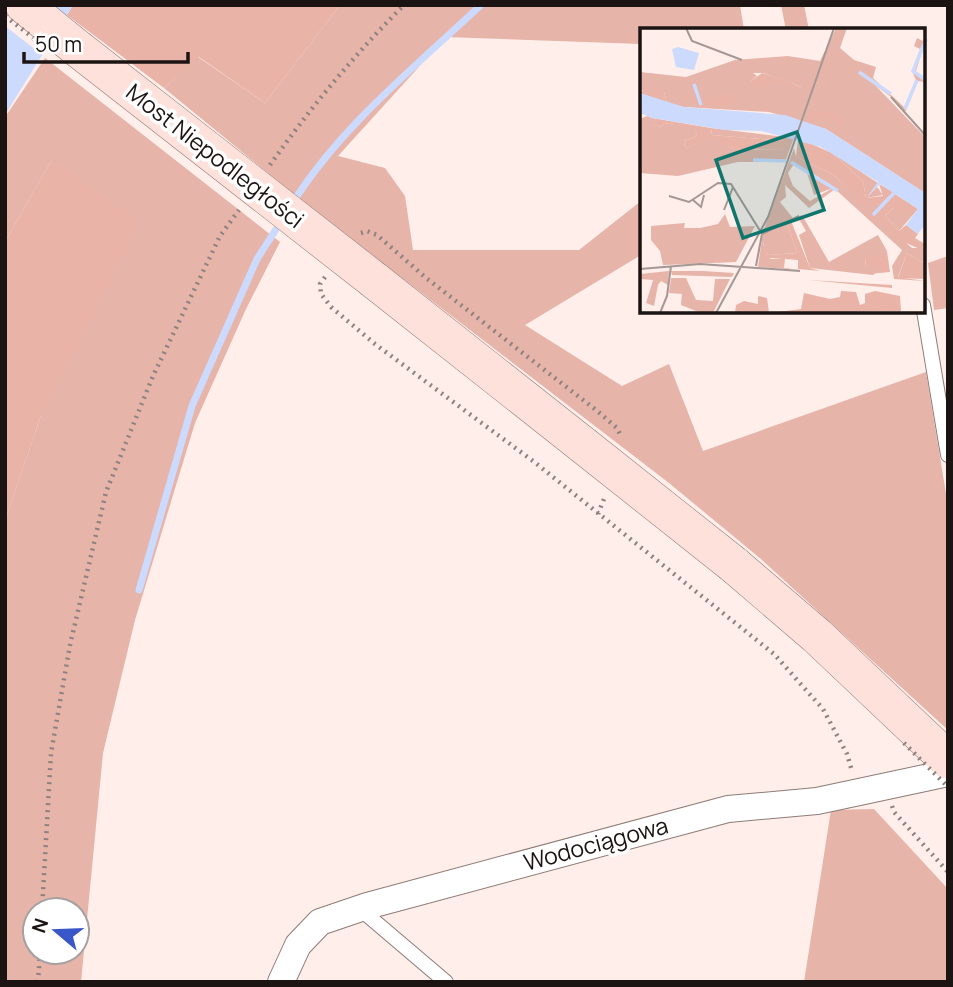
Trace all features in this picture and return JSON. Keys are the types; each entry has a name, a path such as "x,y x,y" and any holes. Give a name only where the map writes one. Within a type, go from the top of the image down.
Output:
{"main road":[{"name":"Most Niepodległości","path":"24,5 733,564 817,636 910,736 948,760"}],"street":[{"name":"Wodociągowa","path":"281,982 298,945 320,922 359,908 728,809 817,801 948,773"}],"lane":[{"path":"924,313 948,454"},
{"path":"359,908 446,982"}],"path":[{"path":"267,170 290,136 404,5"},
{"path":"43,896 51,753 70,645 106,492 153,376 220,236 244,203"},
{"path":"910,736 948,787"},
{"path":"885,786 894,812 948,873"}],"shaded area":[{"path":"73,5 340,5 265,103 199,57 164,88 67,15"},
{"path":"340,5 740,5 744,28 640,28 640,44 446,37 338,156 385,168 405,196 413,250 579,250 640,202 640,256 525,325 622,386 669,364 703,451 926,372 948,506 948,730 761,559 669,483 302,201 164,88 198,57 265,103"},
{"path":"781,5 804,5 809,28 786,28"},
{"path":"45,58 280,242 246,309 195,423 135,620 103,753 89,896 21,896 21,966 83,966 81,982 5,982 5,521 41,415 52,159 5,242 5,117"},
{"path":"52,159 139,223 41,415 5,521 5,242"},
{"path":"948,256 948,308 934,310 928,263"},
{"path":"874,809 948,889 948,982 804,982 831,810"}],"water":[{"path":"5,5 73,5 5,115"}],"pier":[{"path":"5,5 50,5 68,19 45,57 5,26"}],"waterway":[{"path":"292,204 332,149 355,124 481,5"},
{"path":"139,590 192,406 257,259 282,220"}]}
